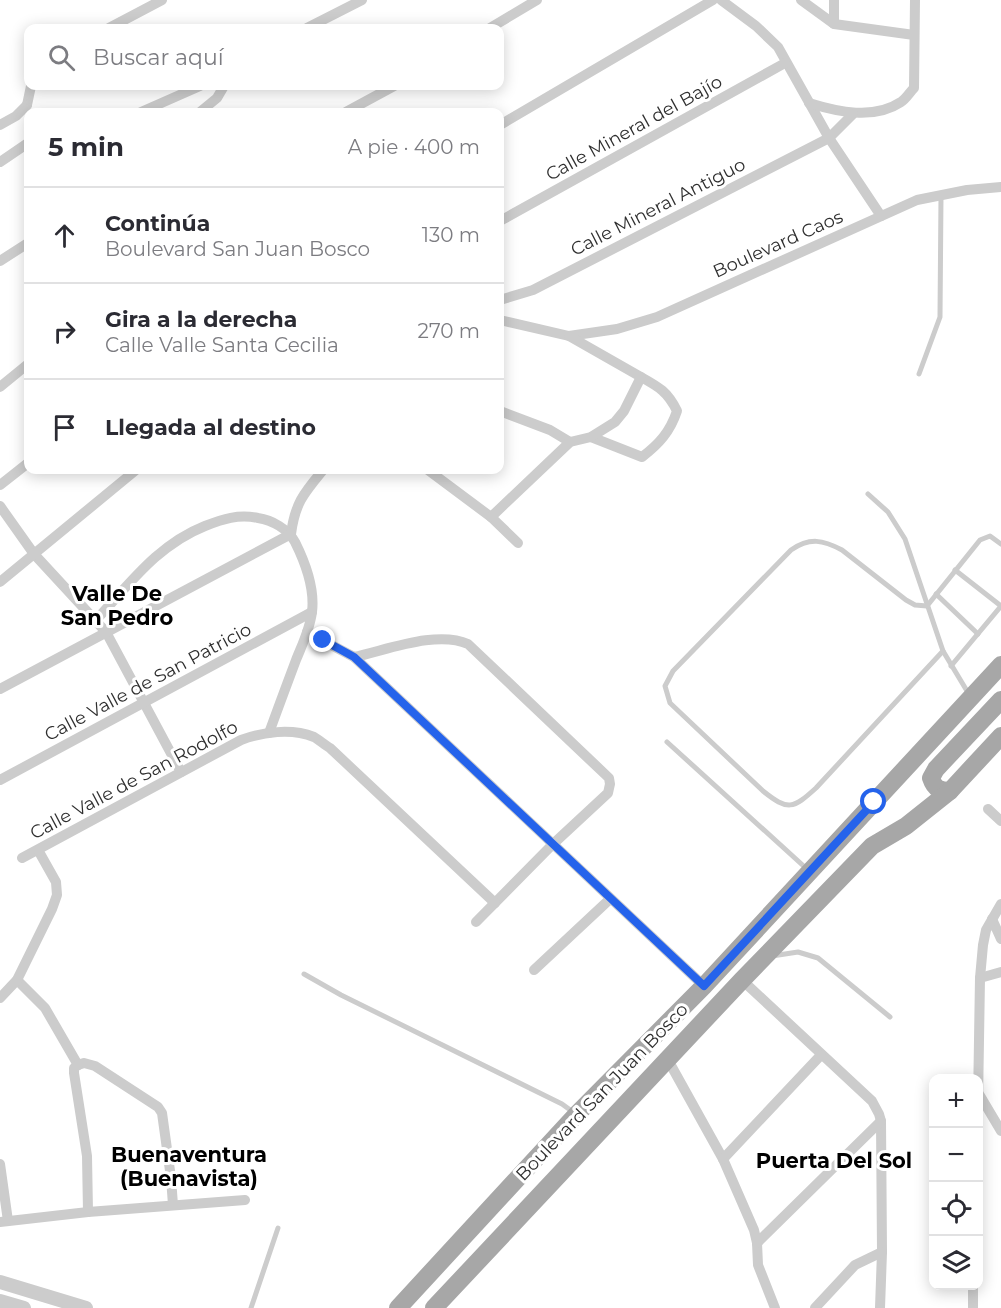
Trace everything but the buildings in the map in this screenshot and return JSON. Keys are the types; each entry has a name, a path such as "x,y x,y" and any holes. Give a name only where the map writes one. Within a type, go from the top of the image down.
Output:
{"main road":[{"name":"Boulevard San Juan Bosco","path":"398,1308 576,1115 704,986 1001,665"},
{"path":"950,791 938,790 931,778 1001,700"},
{"name":"Boulevard San Juan Bosco","path":"435,1308 742,980 873,846 906,826 950,791 1001,736"},
{"path":"542,1194 545,1178 591,1127 609,1108 631,1099"},
{"path":"576,1115 591,1127"}],"street":[{"path":"117,24 162,0"},
{"path":"314,24 362,0"},
{"path":"497,24 537,0"},
{"path":"504,123 713,0"},
{"path":"721,0 778,47 829,138 881,216"},
{"path":"801,0 834,24 914,35"},
{"path":"834,0 834,24"},
{"path":"809,104 853,114 882,110 901,102 914,88 915,0"},
{"name":"Calle Mineral del Bajío","path":"504,219 785,63"},
{"path":"29,108 31,90"},
{"path":"150,108 191,90"},
{"path":"205,108 217,98 222,90"},
{"path":"353,108 387,90"},
{"path":"0,126 24,112"},
{"name":"Calle Mineral Antiguo","path":"504,298 533,290 829,138 853,114"},
{"path":"0,162 24,146"},
{"name":"Boulevard Caos","path":"569,336 617,329 657,317 917,200 941,194 1001,187"},
{"path":"0,261 24,246"},
{"path":"504,321 569,336 659,387 671,398 677,411 673,425 657,446 642,457 591,437"},
{"path":"0,387 24,367"},
{"path":"491,517 570,442 591,437 605,430 624,411 641,377"},
{"path":"504,413 550,430 570,442"},
{"path":"0,485 24,466"},
{"path":"0,582 131,474"},
{"path":"269,733 307,632 312,612 312,593 308,573 291,534 293,516 299,500 320,474"},
{"path":"433,474 491,517 518,543"},
{"path":"0,507 34,554 106,632 181,772"},
{"path":"95,621 164,548 192,531 224,518 239,516 267,519 291,534"},
{"path":"0,689 291,534"},
{"name":"Calle Valle de San Patricio","path":"0,780 312,612"},
{"path":"307,632 354,657 704,986"},
{"path":"354,657 436,638 458,639 468,644 606,772 610,784 608,793 552,845 476,922"},
{"name":"Calle Valle de San Rodolfo","path":"22,858 241,740 269,733 293,733 314,737 330,748 495,903"},
{"path":"988,809 1001,821"},
{"path":"0,999 17,980 57,895 56,882 38,850"},
{"path":"534,970 610,899"},
{"path":"979,1074 980,978 985,938 1001,904"},
{"path":"992,919 1001,939"},
{"path":"980,978 1001,972"},
{"path":"17,980 45,1008 78,1065"},
{"path":"742,980 872,1101 879,1114 881,1121 882,1252 880,1308"},
{"path":"723,1159 821,1055"},
{"path":"668,1060 723,1159 754,1230 758,1265 775,1308"},
{"path":"88,1212 86,1146 74,1073 74,1068 84,1063 95,1066 158,1107 163,1120 173,1205"},
{"path":"983,1101 1001,1131"},
{"path":"757,1243 881,1121"},
{"path":"0,1164 4,1221 245,1200"},
{"path":"815,1308 855,1265 882,1252"},
{"path":"0,1282 86,1308"},
{"path":"973,1290 973,1308"},
{"path":"0,1300 24,1308"}],"lane":[{"path":"919,374 940,317 941,194"},
{"path":"868,494 888,512 902,532 943,651 971,697"},
{"path":"927,606 984,537 990,536 1001,544"},
{"path":"927,606 915,605 906,600 831,544 816,540 807,541 791,550 673,672 665,686 667,696 675,708 763,791 784,805 794,804 816,788 943,651"},
{"path":"951,666 1001,606 955,570"},
{"path":"936,594 978,634"},
{"path":"667,742 810,872"},
{"path":"764,957 798,952 818,958 890,1017"},
{"path":"304,974 341,995 562,1104 576,1115"},
{"path":"251,1308 278,1228"}],"district":[{"name":"Valle De San Pedro","path":"117,606"},
{"name":"Puerta Del Sol","path":"834,1161"},
{"name":"Buenaventura (Buenavista)","path":"189,1167"}],"route":[{"path":"323,640 354,657 704,986 874,802"}]}
